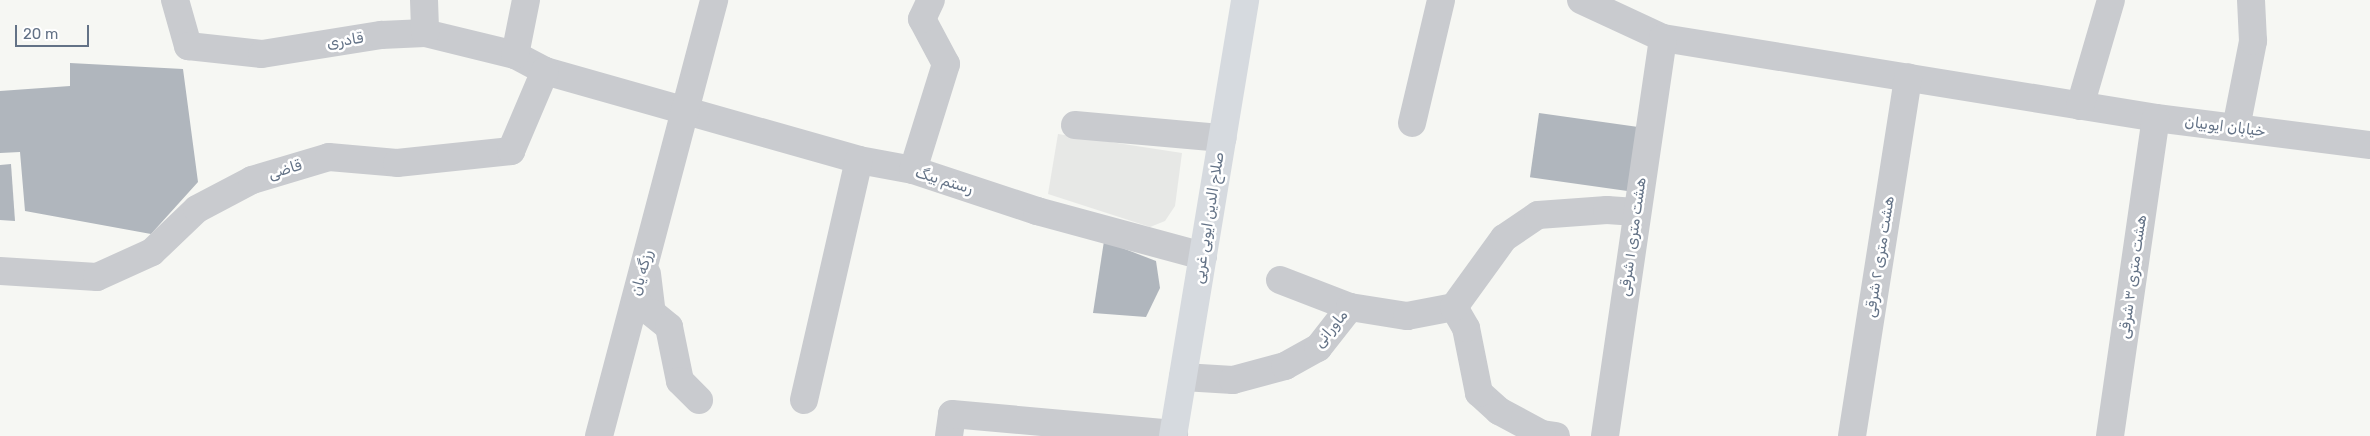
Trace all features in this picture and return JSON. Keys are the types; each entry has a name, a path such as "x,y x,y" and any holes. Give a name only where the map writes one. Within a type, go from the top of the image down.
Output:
{"street":[{"name":"قادری","path":"175,0 188,46 262,54 381,35 425,33 515,56 545,71 684,110"},
{"path":"424,0 425,33"},
{"path":"515,56 526,0"},
{"name":"رزگه یان","path":"599,436 714,0"},
{"path":"913,170 946,64 922,19 931,0"},
{"name":"صلاح الدین ایوبی غریی","path":"1174,435 1246,0"},
{"path":"1412,122 1441,0"},
{"name":"خیابان ایوبیان","path":"1581,0 1663,38 2156,118 2370,145"},
{"path":"2080,106 2111,0"},
{"path":"2236,128 2253,41 2251,0"},
{"name":"هشت متری ۱ شرقی","path":"1605,436 1636,212 1663,38"},
{"name":"قاضی","path":"0,271 97,277 152,252 197,209 252,180 329,157 397,163 511,151 545,71"},
{"name":"هشت متری ۲ شرقی","path":"1852,436 1908,78"},
{"name":"رستم بیگ","path":"684,110 859,160 913,170 1037,210 1203,256"},
{"name":"هشت متری ۳ شرقی","path":"2110,436 2156,118"},
{"path":"1075,124 1222,138"},
{"path":"804,400 859,160"},
{"path":"1556,436 1542,434 1499,411 1478,393 1466,328 1454,307 1504,238 1538,215 1607,210 1636,212"},
{"path":"645,259 652,313 669,327 680,381 699,400"},
{"path":"1280,280 1350,307"},
{"name":"ماورانی","path":"1183,377 1233,380 1285,366 1318,348 1350,307 1407,316 1454,307"},
{"path":"949,436 952,414 1174,435"}],"shaded area":[{"path":"1058,134 1182,153 1175,206 1165,221 1150,227 1048,194"}],"building":[{"path":"70,63 183,69 198,182 151,234 25,211 20,152 0,153 0,91 70,86"},
{"path":"1539,113 1640,127 1631,192 1530,177"},
{"path":"11,164 15,221 0,220 0,165"},
{"path":"1104,241 1156,261 1160,288 1146,317 1093,313"}]}
